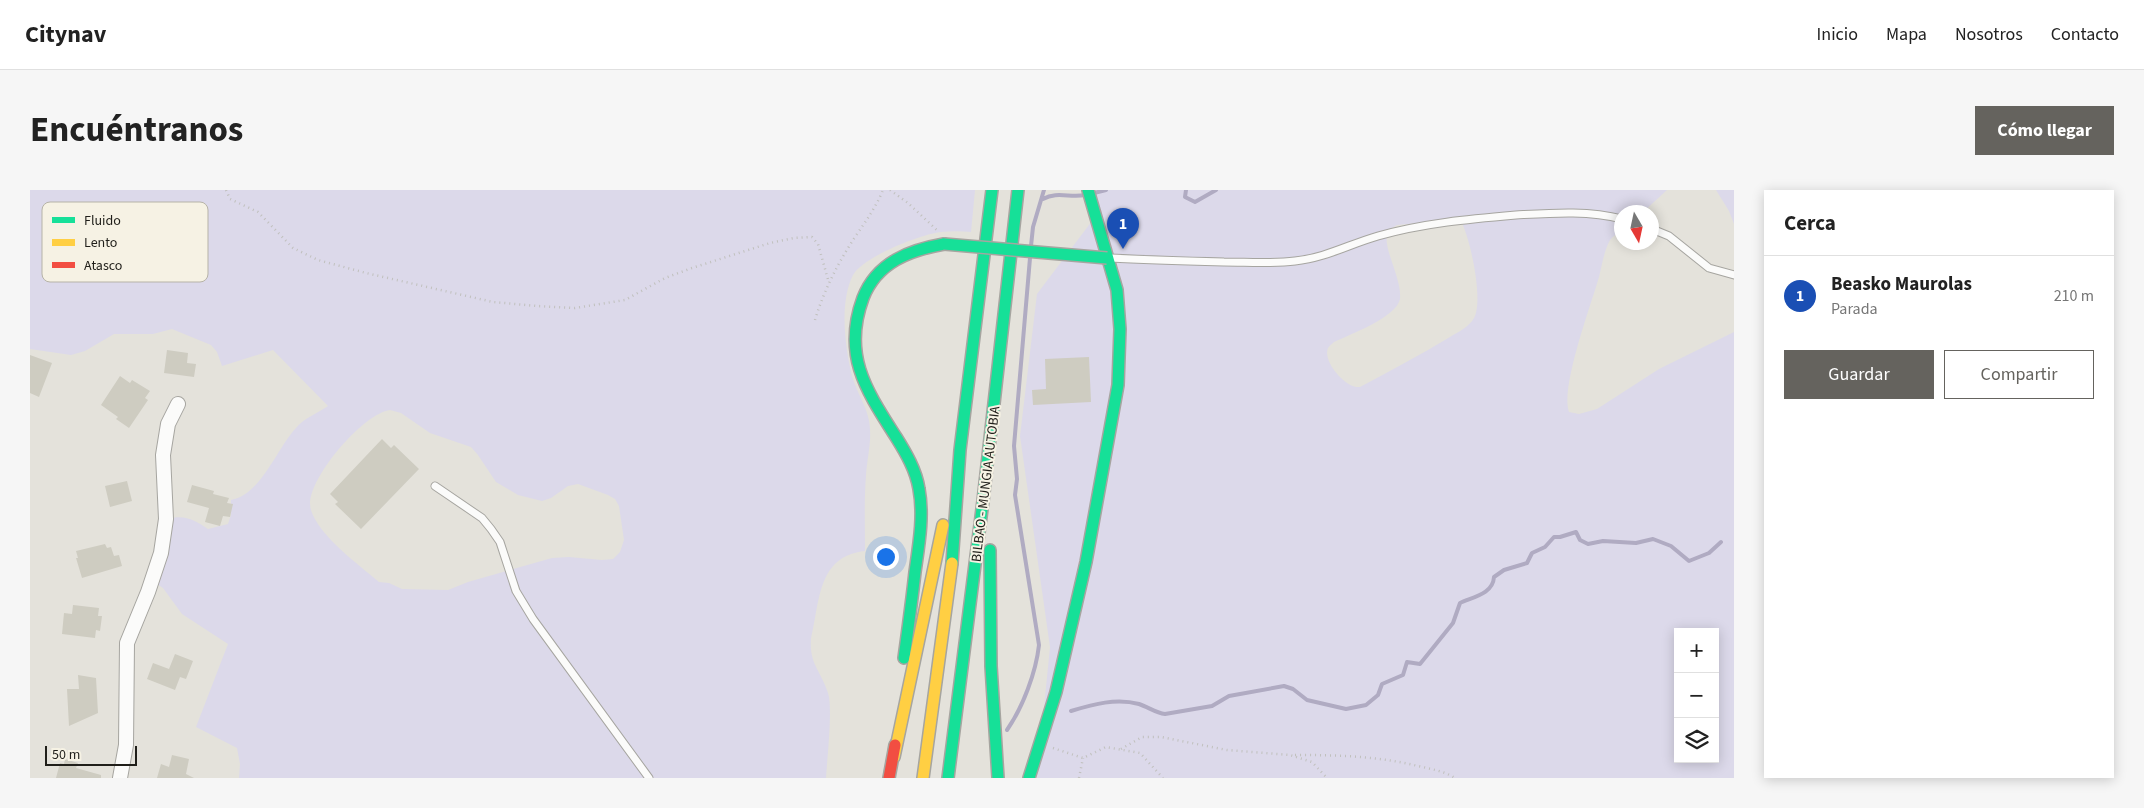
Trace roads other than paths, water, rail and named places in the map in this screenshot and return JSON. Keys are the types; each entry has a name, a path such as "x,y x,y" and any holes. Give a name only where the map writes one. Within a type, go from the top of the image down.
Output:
{"main road":[{"name":"BILBAO - MUNGIA AUTOBIA","path":"923,778 952,564 960,450 992,190"},
{"name":"BILBAO - MUNGIA AUTOBIA","path":"948,778 983,501 1018,190"},
{"path":"1029,778 1056,692 1086,562 1118,385 1120,328 1117,290 1088,190"},
{"path":"894,757 919,542 921,514 919,487 911,464 876,408 858,370 853,350 856,312 872,277 904,253 922,247 944,244 1107,258"},
{"path":"889,778 960,450"},
{"path":"983,501 989,527 992,666 998,778"}],"street":[{"path":"120,778 126,745 127,643 148,592 161,553 166,519 163,455 168,424 178,404"}],"lane":[{"path":"1107,258 1294,262 1315,258 1376,236 1442,222 1568,212 1614,217"},
{"path":"1659,232 1669,236 1709,268 1734,275"},
{"path":"435,486 482,518 491,529 500,542 516,591 533,619 649,778"}],"waterway":[{"path":"1031,246 1033,227 1044,190"},
{"path":"1094,193 1106,190"},
{"path":"1186,190 1185,197 1195,202 1216,190"},
{"path":"1043,199 1053,195 1085,195"},
{"path":"1007,730 1028,689 1039,645 1015,495 1017,479 1014,446 1030,258"},
{"path":"1071,711 1097,704 1130,702 1165,714 1212,706 1229,696 1284,686 1293,689 1307,700 1346,709 1366,705 1378,695 1382,684 1403,675 1407,662 1420,664 1453,623 1460,603 1486,591 1493,583 1494,577 1504,570 1527,563 1532,553 1545,547 1554,537 1576,532 1580,540 1588,544 1603,541 1636,543 1653,539 1671,546 1689,561 1709,553 1721,542"}],"place":[{"name":"Beasko Maurolas","path":"1123,249"}]}
